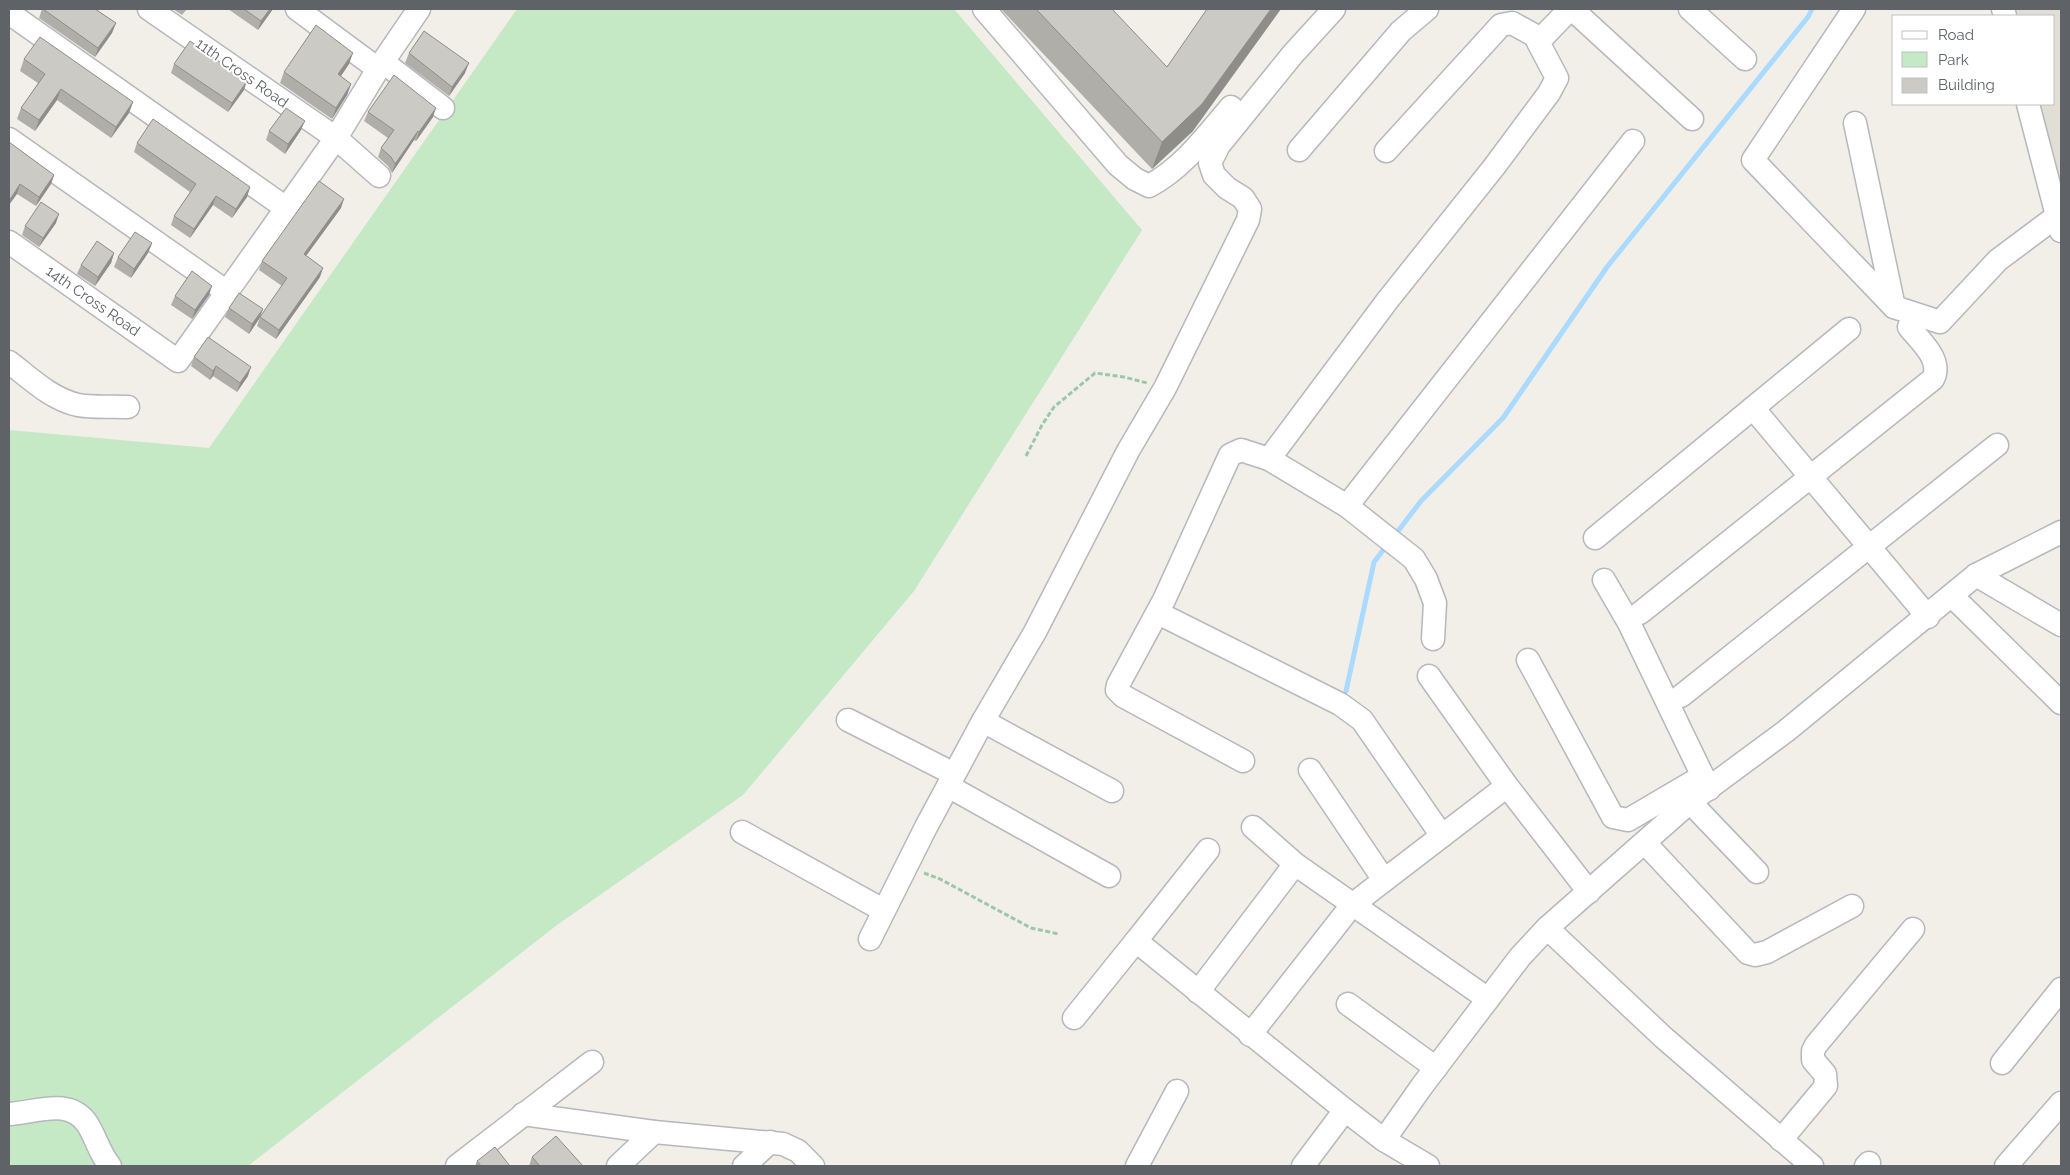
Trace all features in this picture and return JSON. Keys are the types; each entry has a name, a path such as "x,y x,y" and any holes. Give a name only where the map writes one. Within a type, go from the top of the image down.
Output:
{"street":[{"name":"11th Cross Road","path":"149,9 336,138 378,176"},
{"path":"297,9 443,108"},
{"path":"9,139 227,292 336,138 380,65 419,9"},
{"path":"984,9 1118,165 1135,179 1149,186 1167,176 1185,159 1285,46 1313,9"},
{"path":"870,939 951,779 1035,632 1128,451 1165,388 1248,220 1250,209 1243,198 1227,188 1214,175 1210,163 1220,145 1293,54 1334,9"},
{"path":"1299,150 1401,31 1427,9"},
{"path":"1269,459 1387,301 1494,167 1549,93 1557,78 1538,42 1571,9 1692,119"},
{"path":"1690,9 1745,59"},
{"path":"1854,9 1753,160 1894,306 1940,322 1998,260 2059,224 2028,105"},
{"path":"9,13 286,208"},
{"path":"1386,151 1501,25 1512,24 1541,39"},
{"path":"1855,123 1894,306"},
{"path":"1347,506 1633,141"},
{"name":"14th Cross Road","path":"9,242 178,361 227,292"},
{"path":"1640,613 1933,379 1937,373 1934,360 1909,327"},
{"path":"1595,538 1849,329"},
{"path":"9,362 48,392 64,400 79,405 128,407"},
{"path":"1753,408 1928,617"},
{"path":"1682,696 1997,445"},
{"path":"1242,761 1123,696 1116,690 1158,613 1230,454 1241,450 1269,459 1347,506 1414,560 1426,579 1435,603 1433,639"},
{"path":"1528,660 1613,817 1628,820 1706,782 1786,731 1928,617 1976,575 2061,532"},
{"path":"1976,575 2060,621"},
{"path":"1604,580 1629,623 1706,782"},
{"path":"1952,596 2061,703"},
{"path":"1158,613 1331,700 1356,715 1362,720 1442,836"},
{"path":"1429,676 1507,786 1589,892"},
{"path":"848,720 951,779 1109,876"},
{"path":"983,720 1112,791"},
{"path":"1310,770 1384,880"},
{"path":"1384,1140 1520,957 1547,928 1690,802 1706,782"},
{"path":"1250,1035 1352,904 1507,786"},
{"path":"1690,802 1757,872"},
{"path":"1253,827 1295,864 1488,999"},
{"path":"742,832 883,910"},
{"path":"1644,843 1748,953 1755,955 1767,952 1852,906"},
{"path":"1074,1018 1208,850"},
{"path":"1198,992 1295,864"},
{"path":"1547,928 1663,1037 1812,1166"},
{"path":"1782,1140 1826,1086 1825,1074 1813,1060 1813,1051 1816,1045 1914,929"},
{"path":"1136,941 1345,1110 1384,1140 1428,1166"},
{"path":"2002,1063 2060,992"},
{"path":"1348,1004 1436,1068"},
{"path":"460,1165 592,1062"},
{"path":"1137,1166 1177,1091"},
{"path":"9,1114 45,1108 72,1110 87,1124 110,1166"},
{"path":"1303,1166 1345,1110"},
{"path":"524,1114 654,1132 770,1142 791,1147 798,1151 813,1166"},
{"path":"2006,1166 2057,1115"},
{"path":"618,1166 654,1132"},
{"path":"744,1166 770,1142"}],"path":[{"path":"1026,456 1054,407 1095,373 1124,377 1165,388"},
{"path":"904,870 927,874 1031,928 1059,934"}],"shaded area":[{"path":"2003,9 2061,9 2061,180 2052,174 2028,105 2055,105 2055,15 2005,15"}],"green space":[{"path":"517,9 954,9 1142,230 914,591 743,795 557,925 248,1166 9,1166 9,430 209,448"}],"building":[{"path":"43,9 95,9 116,23 98,48"},
{"path":"244,9 270,9 261,21"},
{"path":"1036,9 1112,9 1167,67 1207,9 1271,9 1202,104 1162,142"},
{"path":"316,25 353,53 338,74 351,84 336,108 284,72"},
{"path":"424,31 469,63 452,87 409,53"},
{"path":"40,37 133,102 116,127 61,89 39,120 21,108 45,74 24,59"},
{"path":"190,41 247,81 232,103 174,64"},
{"path":"394,75 436,108 395,164 391,157 381,148 394,130 368,112"},
{"path":"286,108 305,121 288,144 269,131"},
{"path":"153,119 250,187 236,209 216,196 194,229 174,216 196,184 137,143"},
{"path":"9,142 54,175 39,197 20,184 9,201"},
{"path":"319,181 344,199 304,254 323,268 279,330 260,317 287,278 262,261"},
{"path":"41,202 59,214 43,238 25,226"},
{"path":"135,232 152,243 134,269 118,257"},
{"path":"97,241 114,253 98,277 81,265"},
{"path":"192,271 212,286 195,310 175,296"},
{"path":"239,293 263,309 252,324 229,308"},
{"path":"208,337 251,367 240,383 216,366 213,371 194,357"},
{"path":"556,1136 583,1166 540,1166 532,1157"},
{"path":"495,1147 510,1166 481,1166 477,1161"}],"waterway":[{"path":"1395,535 1421,501 1503,418 1607,267 1808,17 1812,9"},
{"path":"1346,691 1374,562 1388,544"}]}
